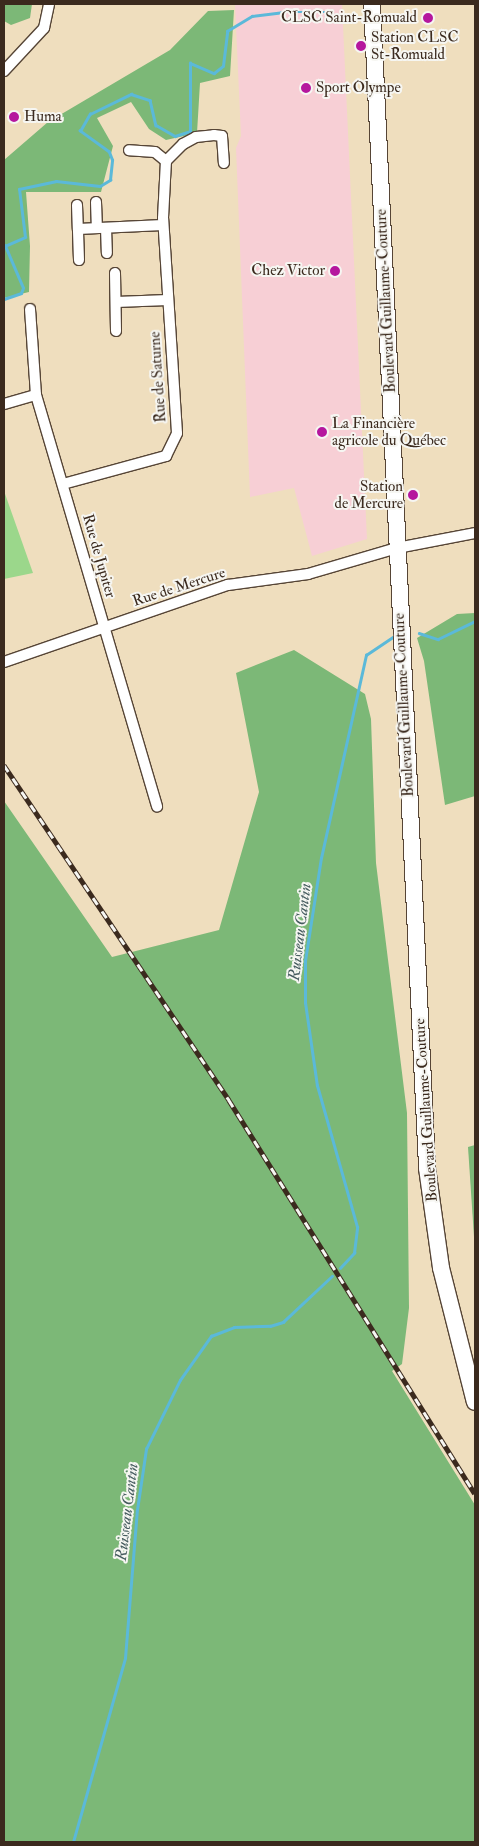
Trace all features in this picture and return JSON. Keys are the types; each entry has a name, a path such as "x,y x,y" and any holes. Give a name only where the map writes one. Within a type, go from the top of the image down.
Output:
{"main road":[{"name":"Boulevard Guillaume-Couture","path":"372,4 427,1168 441,1268 475,1402"}],"street":[{"path":"4,71 44,28 49,4"},
{"path":"129,150 155,152 166,161 183,144 196,137 222,136 224,164"},
{"name":"Rue de Saturne","path":"63,484 166,456 177,433 163,221 166,161"},
{"path":"96,202 107,253"},
{"path":"77,205 79,260"},
{"path":"78,229 163,221"},
{"path":"115,273 116,331"},
{"path":"116,302 168,300"},
{"name":"Rue de Jupiter","path":"30,309 36,395 157,807"},
{"path":"4,404 36,395"},
{"name":"Rue de Mercure","path":"4,662 228,585 308,574 397,548 475,533"}],"shaded area":[{"path":"235,4 342,4 367,539 312,556 294,488 250,497 236,148 241,136"}],"green space":[{"path":"4,4 32,4 30,18 11,25 4,21"},
{"path":"234,10 230,76 200,83 197,133 166,140 149,129 131,102 97,118 113,146 101,192 26,192 30,246 29,292 4,298 4,160 48,122 170,50 208,11"},
{"path":"4,491 33,573 4,579"},
{"path":"475,613 475,796 445,805 424,661 417,638 457,614"},
{"path":"294,650 365,694 371,719 376,863 407,1113 409,1308 402,1364 392,1371 475,1505 475,1842 4,1842 4,801 112,957 219,930 259,792 236,673"},
{"path":"475,1145 475,1252 468,1147"}],"waterway":[{"path":"4,299 21,293 23,288 5,246 25,237 19,189 56,181 100,186 110,180 112,160 109,152 80,131 90,114 131,94 150,100 156,125 175,136 190,131 190,63 214,73 223,66 227,31 252,16 284,12 324,12"},
{"name":"Ruisseau Cantin","path":"419,633 438,639 475,621"},
{"name":"Ruisseau Cantin","path":"340,1268 354,1253 357,1227 317,1086 305,1003 305,961 321,858 366,655 394,636"},
{"name":"Ruisseau Cantin","path":"73,1842 125,1658 137,1510 146,1449 180,1380 211,1336 234,1327 270,1326 283,1322 332,1276"}],"railway":[{"path":"4,765 229,1100 475,1493"}],"place":[{"name":"CLSC Saint-Romuald","path":"428,18"},
{"name":"Station CLSC St-Romuald","path":"361,46"},
{"name":"Sport Olympe","path":"306,88"},
{"name":"Huma","path":"14,117"},
{"name":"Chez Victor","path":"335,271"},
{"name":"La Financière agricole du Québec","path":"322,432"},
{"name":"Station de Mercure","path":"413,495"}]}
